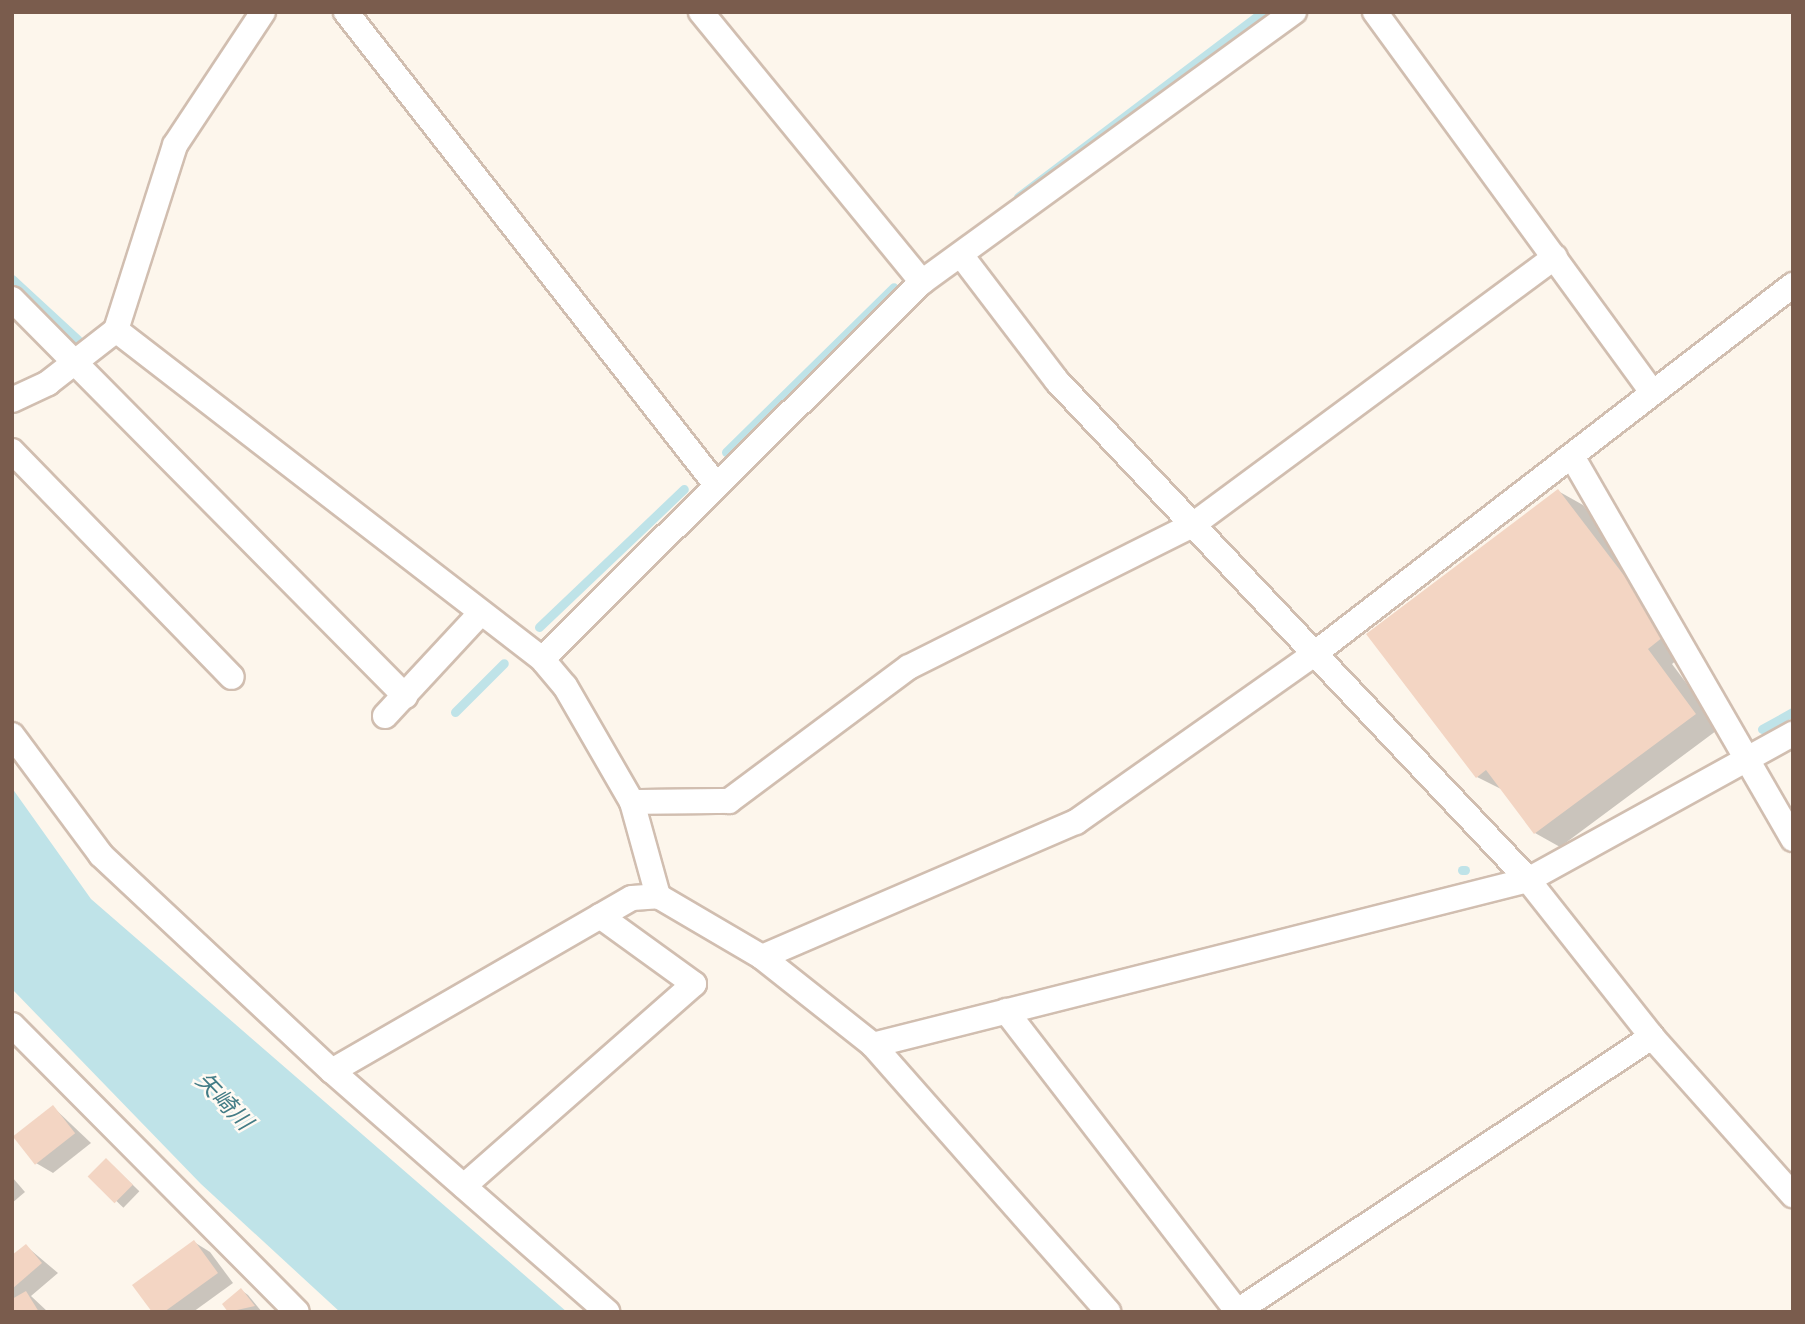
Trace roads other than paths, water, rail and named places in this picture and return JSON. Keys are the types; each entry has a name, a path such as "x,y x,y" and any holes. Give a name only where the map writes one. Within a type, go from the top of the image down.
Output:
{"street":[{"path":"12,400 76,360 116,330 175,145 263,12"},
{"path":"346,12 714,482"},
{"path":"701,12 922,282"},
{"path":"542,659 714,482 922,282 1294,12"},
{"path":"1375,12 1651,390"},
{"path":"961,254 1057,381 1318,651 1528,880 1652,1037 1793,1195"},
{"path":"632,802 729,802 909,667 1195,524 1555,257"},
{"path":"762,957 1076,822 1318,651 1573,458 1651,390 1793,285"},
{"path":"12,299 76,360 405,696"},
{"path":"116,330 479,615 542,659 565,686 632,802 658,896"},
{"path":"12,450 232,677"},
{"path":"1573,458 1793,839"},
{"path":"386,716 479,615"},
{"path":"873,1045 1528,880 1793,734"},
{"path":"12,735 101,855 332,1071 607,1312"},
{"path":"332,1071 632,898 658,896 762,957 873,1045 1108,1312"},
{"path":"464,1186 694,984 600,916"},
{"path":"1006,1011 1237,1311 1652,1037"},
{"path":"12,1025 298,1312"}],"water":[{"name":"矢崎川","path":"12,788 91,899 567,1312 340,1312 201,1184 12,989"}],"waterway":[{"path":"1018,197 1263,12"},
{"path":"12,279 78,340"},
{"path":"726,452 894,287"},
{"path":"539,627 684,489"},
{"path":"455,712 504,663"},
{"path":"1762,729 1793,712"}]}
